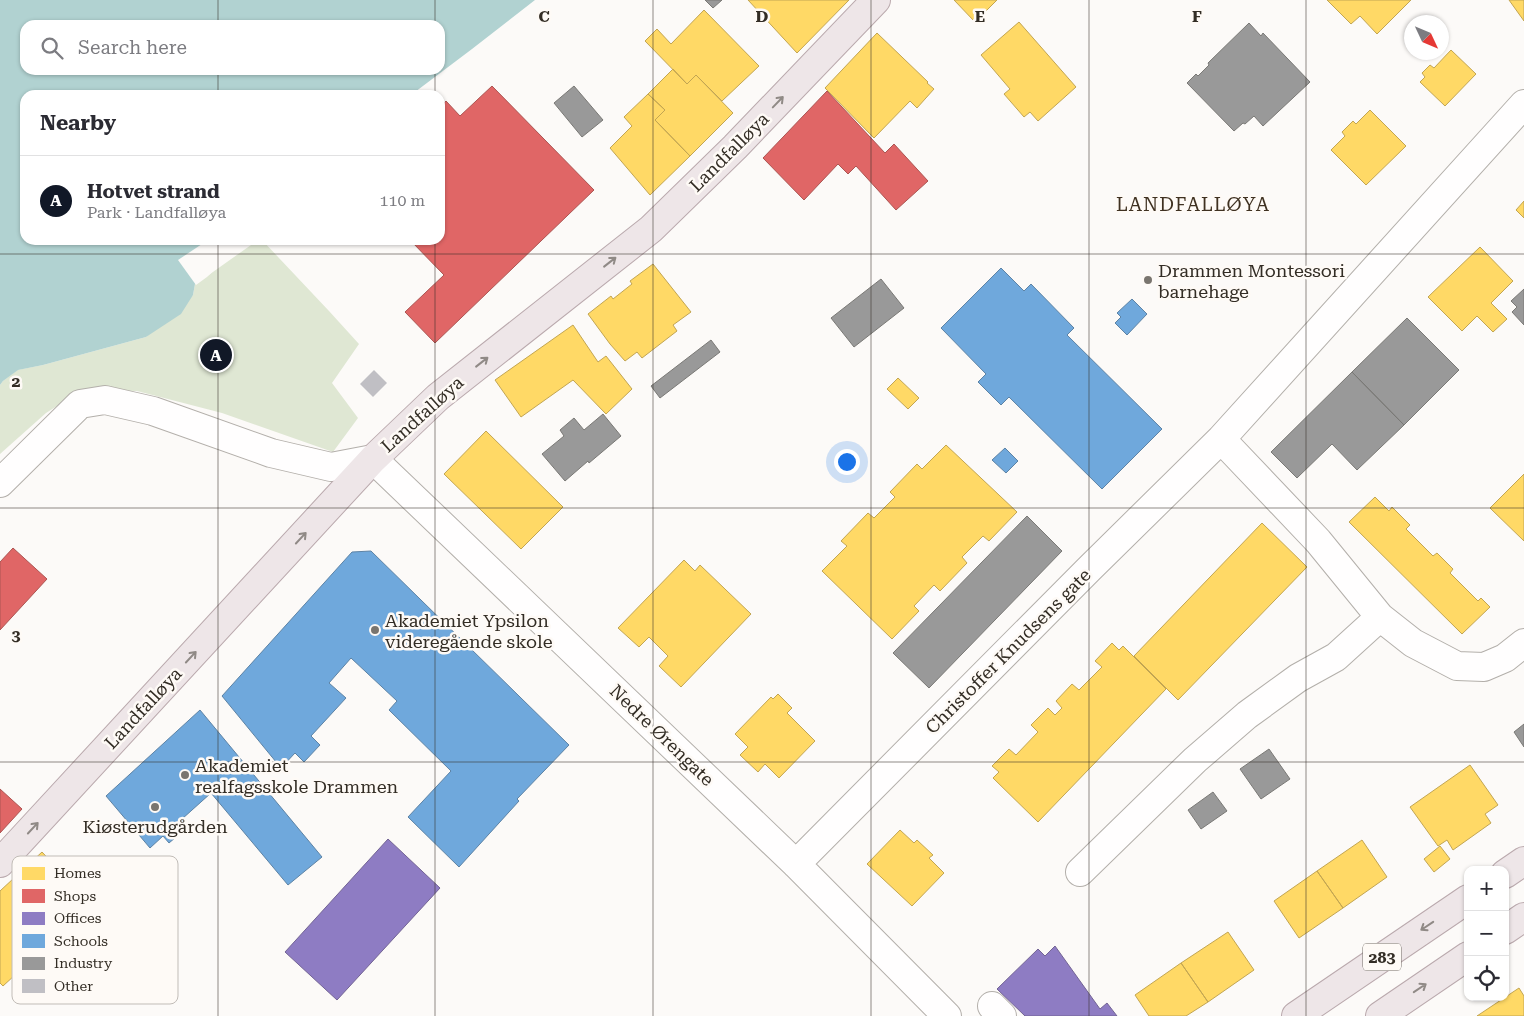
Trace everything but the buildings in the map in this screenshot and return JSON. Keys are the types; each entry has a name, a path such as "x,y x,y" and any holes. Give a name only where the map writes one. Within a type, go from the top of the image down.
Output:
{"main road":[{"name":"Landfalløya","path":"0,863 373,459 438,396 650,229 735,147 876,0"},
{"path":"1509,871 1524,861"},
{"name":"283","path":"1296,1016 1464,902"},
{"path":"1509,927 1524,917"},
{"name":"283","path":"1380,1016 1464,959"}],"street":[{"name":"Christoffer Knudsens gate","path":"796,864 1221,439 1524,104"},
{"path":"0,483 80,404 105,400 153,411 271,453 330,467 373,459"},
{"path":"1221,439 1318,541 1380,617 1413,643 1457,666 1484,667 1505,658 1524,643"},
{"name":"Nedre Ørengate","path":"373,459 796,864 947,1016"},
{"path":"1080,872 1195,760 1248,715 1291,684 1336,656 1380,617"}],"green space":[{"path":"251,245 267,245 359,344 332,383 358,418 333,452 222,413 137,391 82,390 46,413 0,454 0,385 3,381 17,370 43,365 146,337 193,295 196,284"}],"water":[{"path":"0,0 535,0 445,69 445,20 20,20 20,75 438,75 418,90 20,90 20,245 239,245 195,284 193,295 181,314 146,337 18,370 0,385"}],"pier":[{"path":"200,245 242,245 196,285 178,260"}],"place":[{"name":"Drammen Montessori barnehage","path":"1148,280"},
{"name":"Hotvet strand","path":"216,355"},
{"name":"Akademiet Ypsilon videregående skole","path":"375,630"},
{"name":"Akademiet realfagsskole Drammen","path":"185,775"},
{"name":"Kiøsterudgården","path":"155,807"}],"district":[{"name":"LANDFALLØYA","path":"1193,204"}]}
